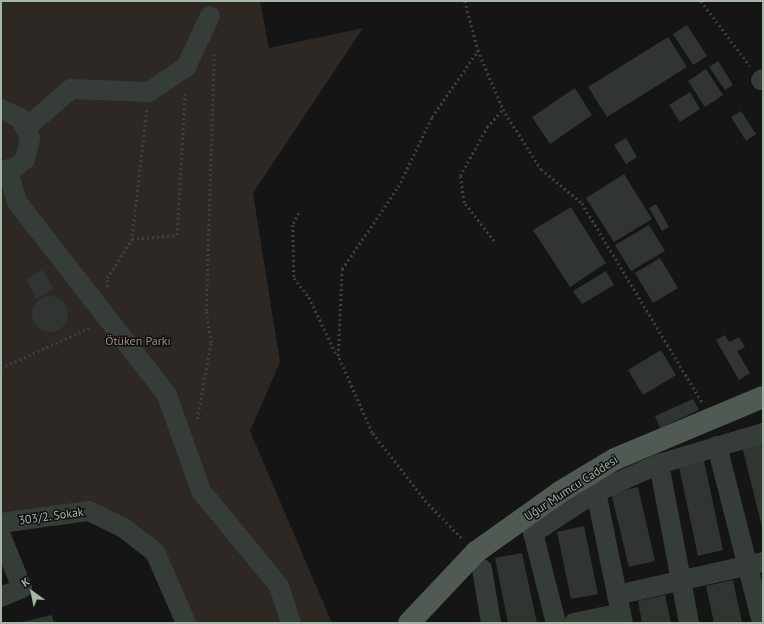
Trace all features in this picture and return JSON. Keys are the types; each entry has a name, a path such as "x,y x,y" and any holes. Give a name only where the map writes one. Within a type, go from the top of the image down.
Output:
{"main road":[{"name":"Uğur Mumcu Caddesi","path":"408,623 560,492 615,459 711,416 763,397"}],"street":[{"path":"27,127 71,89 149,92 186,67 210,16"},
{"path":"1,109 11,112 27,127 30,138 25,158 4,172 17,202 166,395 202,491 279,586 291,623"},
{"path":"556,623 533,534 596,492 659,464 763,433"},
{"path":"717,446 756,564 762,623"},
{"path":"659,464 679,581 689,623"},
{"path":"596,492 621,610"},
{"name":"303/2. Sokak","path":"1,523 89,511 124,528 155,552 186,623"},
{"path":"1,536 22,588 1,597"},
{"path":"479,561 491,623"},
{"path":"574,623 621,610 679,581 756,564"}],"path":[{"path":"465,1 478,50 503,109 541,169 582,203 711,416"},
{"path":"701,1 762,80"},
{"path":"198,425 210,344 206,311 216,69 214,46"},
{"path":"338,356 342,269 398,187 432,117 478,50"},
{"path":"132,239 177,236 186,67"},
{"path":"1,368 108,320 108,278 132,239 149,92"},
{"path":"494,241 464,203 460,176 487,126 503,109"},
{"path":"299,213 293,225 294,278 309,297 338,356 372,433 426,502 479,561"}],"green space":[{"name":"Ötüken Parkı","path":"1,1 260,1 269,48 363,28 253,193 280,362 250,431 332,623 190,623 155,552 89,511 1,523"}],"building":[{"path":"687,25 707,56 693,65 673,34"},
{"path":"668,37 687,67 607,117 588,87"},
{"path":"718,61 733,85 725,90 709,67"},
{"path":"706,69 723,95 705,107 688,81"},
{"path":"575,88 592,115 550,144 532,117"},
{"path":"690,92 700,109 680,122 669,105"},
{"path":"741,111 756,134 746,141 731,117"},
{"path":"626,138 637,157 626,164 614,145"},
{"path":"624,174 652,219 614,242 586,198"},
{"path":"656,204 669,227 662,231 649,208"},
{"path":"571,207 606,263 570,287 533,230"},
{"path":"649,225 665,251 631,271 615,245"},
{"path":"660,258 678,288 653,303 635,273"},
{"path":"43,270 54,289 36,299 26,279"},
{"path":"606,271 614,285 582,304 573,291"},
{"path":"50,296 63,301 68,314 63,327 50,332 37,327 32,314 37,301"},
{"path":"725,335 729,342 739,337 745,347 737,351 750,373 739,380 716,340"},
{"path":"661,350 676,375 643,395 628,370"},
{"path":"693,399 699,410 660,428 655,416"},
{"path":"763,441 763,527 762,527 742,446"},
{"path":"703,456 723,550 698,556 678,462"},
{"path":"638,487 655,561 629,567 611,493"},
{"path":"584,526 598,594 571,599 557,532"},
{"path":"522,553 537,623 508,623 495,558"},
{"path":"733,580 742,623 714,623 706,586"},
{"path":"665,595 671,623 642,623 638,601"},
{"path":"52,615 54,623 22,623 22,622"}]}
